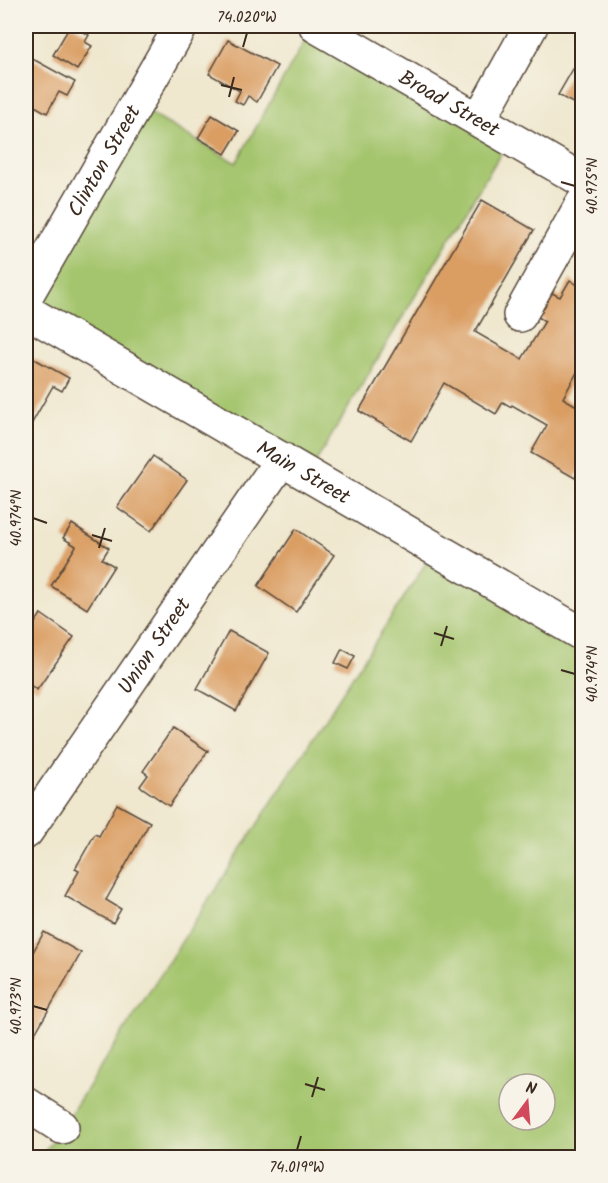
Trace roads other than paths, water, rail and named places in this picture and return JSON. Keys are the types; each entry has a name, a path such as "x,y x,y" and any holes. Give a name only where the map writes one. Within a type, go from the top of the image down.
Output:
{"street":[{"name":"Clinton Street","path":"26,296 181,26"},
{"name":"Broad Street","path":"316,26 582,180"},
{"path":"478,120 531,26"},
{"path":"520,315 582,204"},
{"name":"Main Street","path":"26,311 582,634"},
{"name":"Union Street","path":"26,832 282,459"},
{"path":"26,1104 62,1127"}]}
